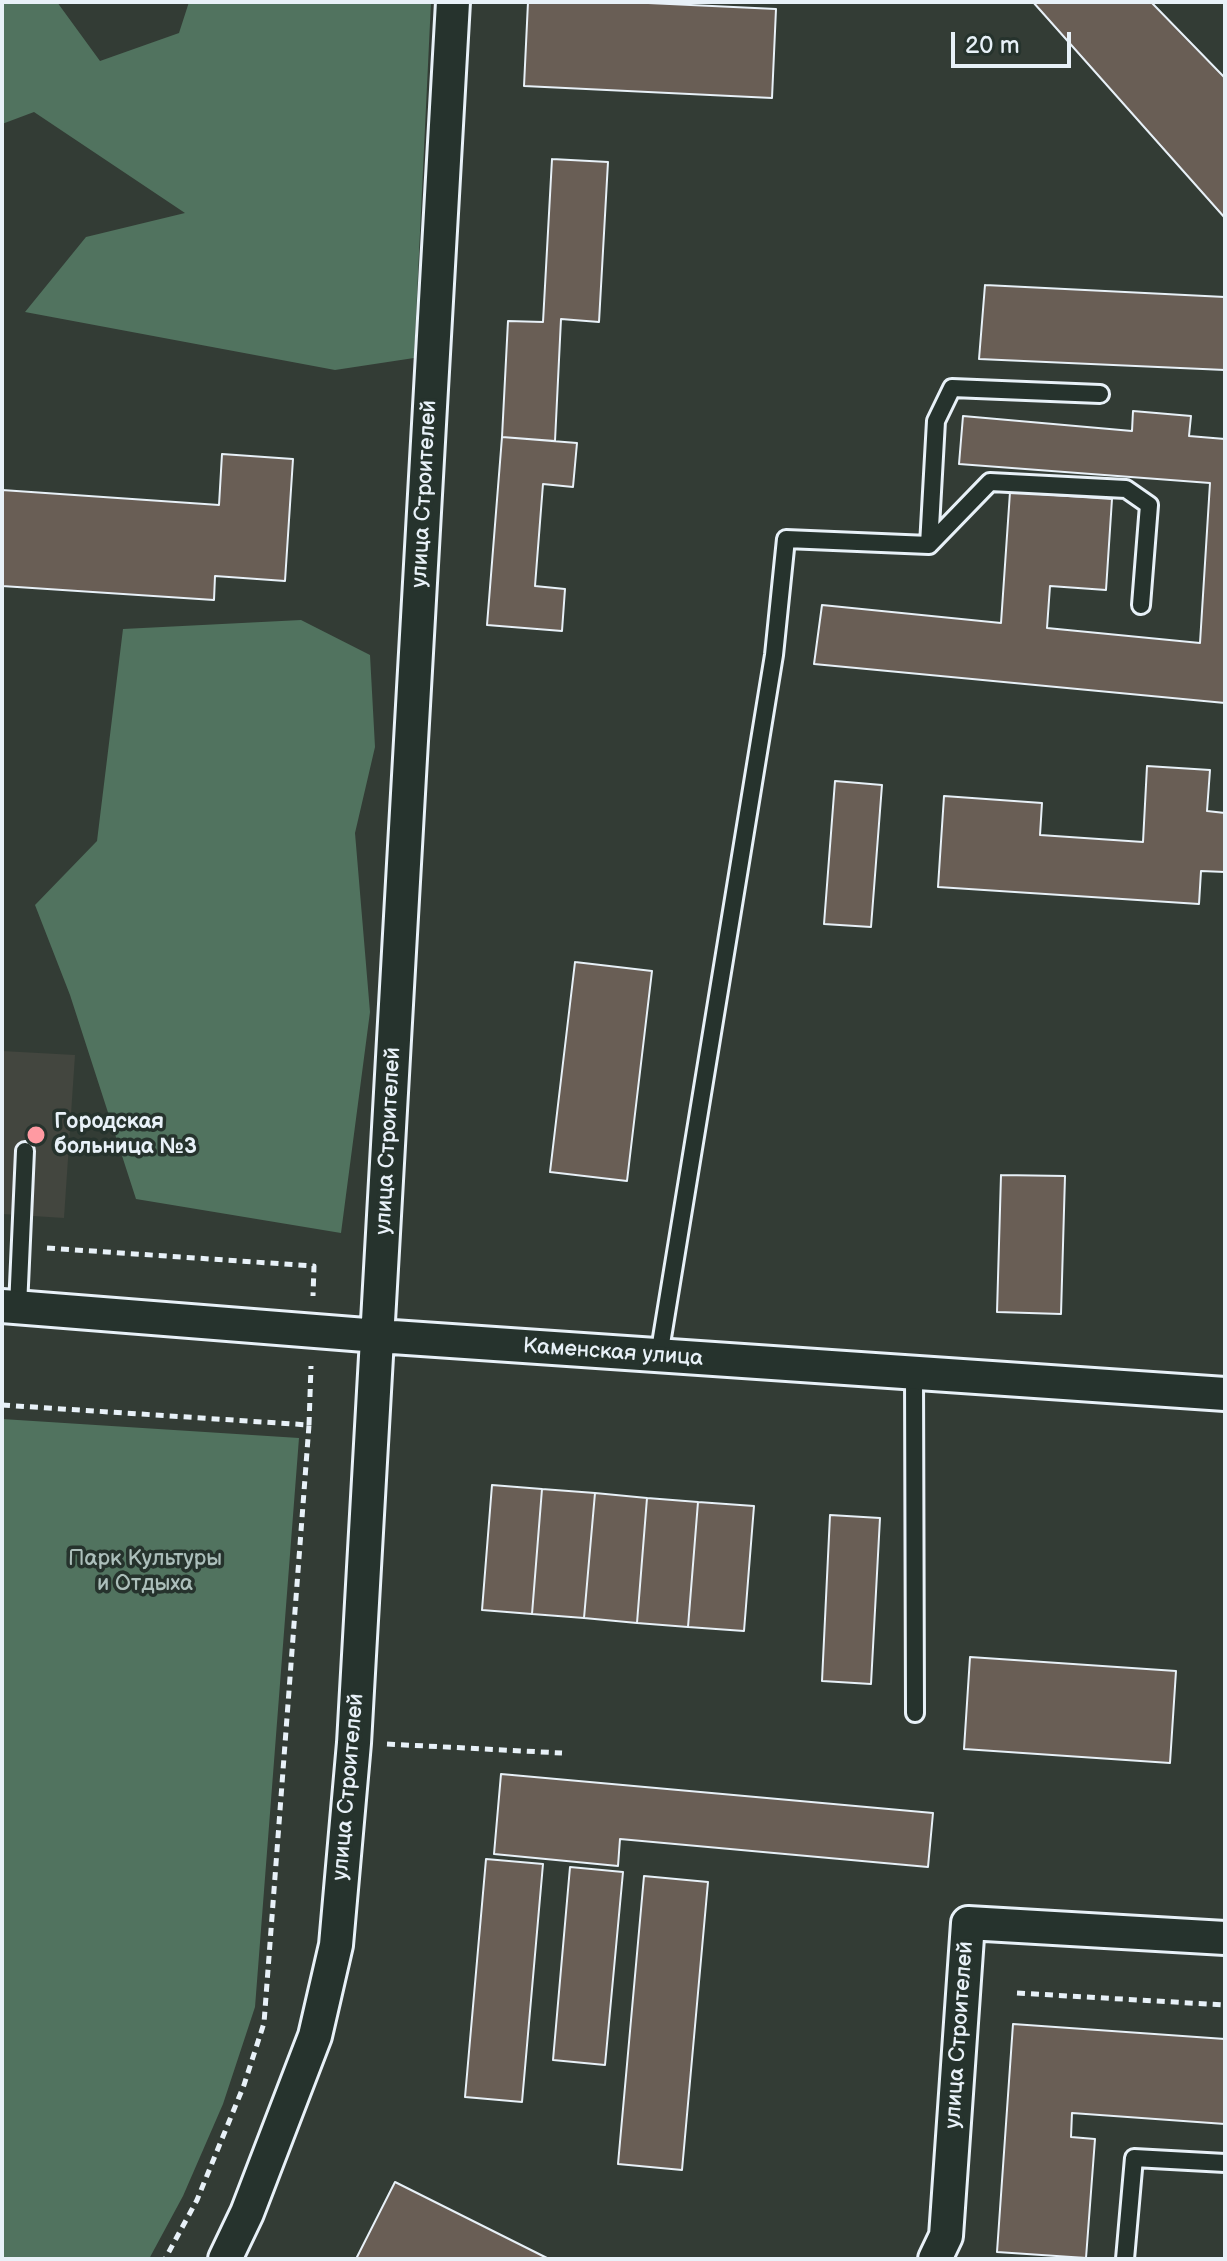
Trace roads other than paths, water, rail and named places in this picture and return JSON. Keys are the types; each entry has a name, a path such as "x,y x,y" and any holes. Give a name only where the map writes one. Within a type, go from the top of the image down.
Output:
{"street":[{"name":"улица Строителей","path":"225,2259 247,2213 315,2036 336,1945 354,1743 453,2"},
{"name":"Каменская улица","path":"10,1306 378,1336 1225,1394"},
{"name":"улица Строителей","path":"935,2259 946,2236 968,1923 1225,1938"}],"lane":[{"path":"929,545 936,421 952,388 1100,394"},
{"path":"659,1356 774,655 786,539 929,545 990,482 1126,489 1149,505 1141,605"},
{"path":"10,1306 25,1151"},
{"path":"914,1373 915,1713"},
{"path":"1125,2259 1134,2158 1225,2163"}],"place":[{"name":"Городская больница №3","path":"36,1135"}],"park label":[{"name":"Парк Культуры и Отдыха","path":"145,1572"}]}
